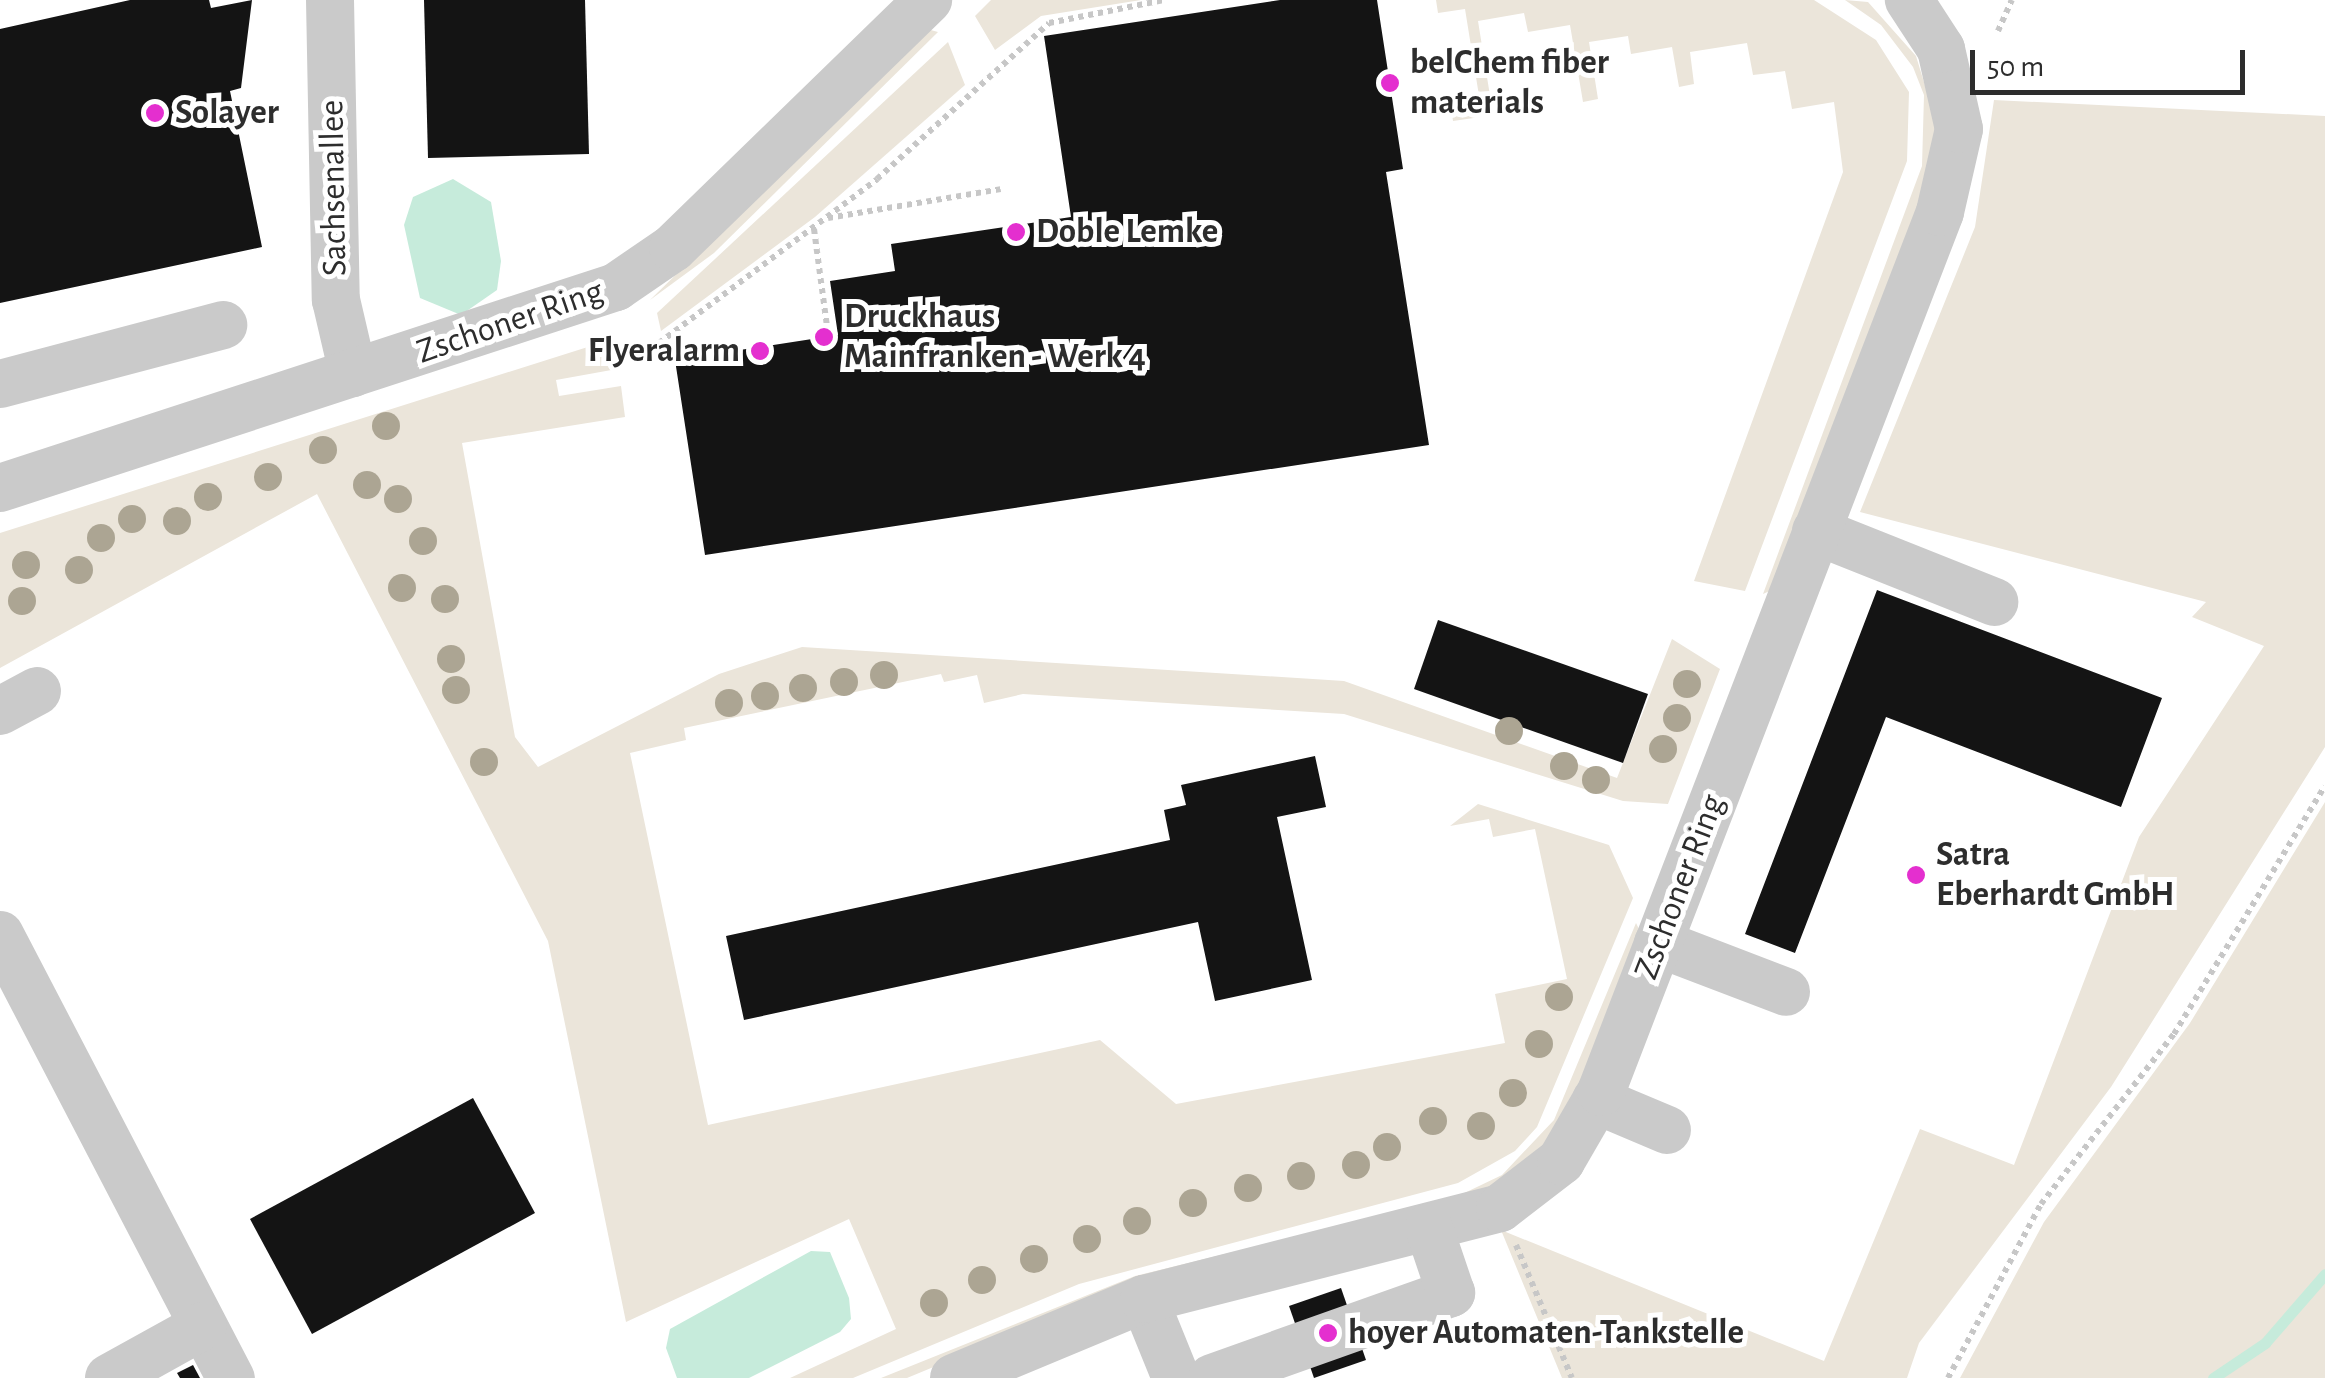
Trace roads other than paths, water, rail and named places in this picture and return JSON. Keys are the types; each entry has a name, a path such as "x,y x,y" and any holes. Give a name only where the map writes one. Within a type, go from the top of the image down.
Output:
{"street":[{"name":"Sachsenallee","path":"330,0 336,300 353,373"},
{"name":"Zschoner Ring","path":"0,488 616,287 673,248 928,0"},
{"name":"Zschoner Ring","path":"954,1378 1144,1300 1500,1208 1561,1162 1596,1100 1940,212 1958,129 1941,49 1908,0"},
{"path":"0,384 223,325"},
{"path":"1816,532 1994,602"},
{"path":"0,935 231,1378"},
{"path":"1658,943 1786,992"},
{"path":"1596,1100 1667,1130"},
{"path":"1212,1378 1452,1293 1430,1228"},
{"path":"1144,1300 1176,1378"},
{"path":"109,1378 203,1326"}],"waterway":[{"path":"2213,1378 2265,1343 2325,1274"}],"place":[{"name":"belChem fiber materials","path":"1390,83"},
{"name":"Solayer","path":"155,113"},
{"name":"Doble Lemke","path":"1016,232"},
{"name":"Druckhaus Mainfranken - Werk 4","path":"824,337"},
{"name":"Flyeralarm","path":"760,351"},
{"name":"Satra Eberhardt GmbH","path":"1916,875"},
{"name":"hoyer Automaten-Tankstelle","path":"1328,1333"}]}
